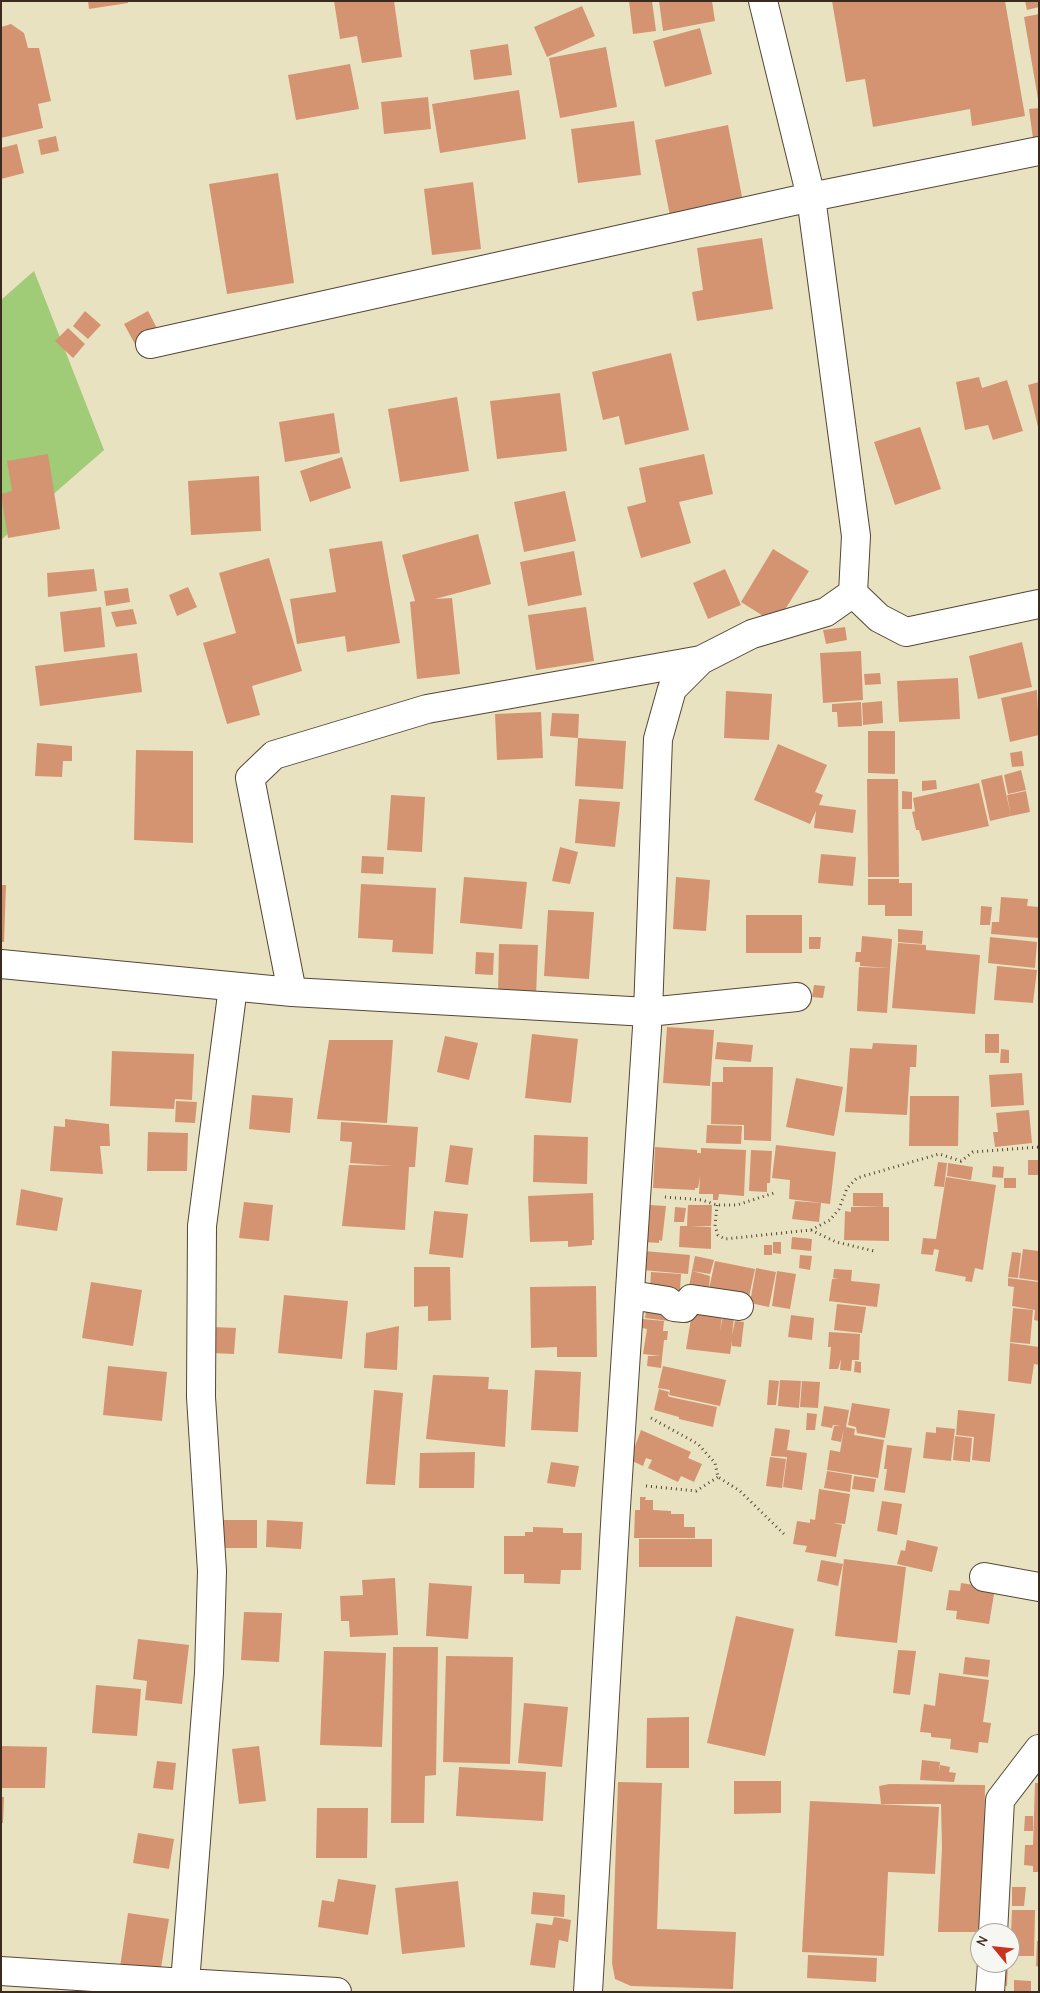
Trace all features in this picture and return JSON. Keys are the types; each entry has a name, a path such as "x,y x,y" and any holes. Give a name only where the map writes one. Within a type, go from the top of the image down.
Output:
{"street":[{"path":"764,1 811,197 856,536 853,593 879,618 906,632 1039,604"},
{"path":"150,344 811,197 1039,151"},
{"path":"292,992 250,778 274,754 427,709 701,660 752,634 826,612 853,593"},
{"path":"588,1992 617,1482 631,1295 648,1012 658,739 672,689 701,660"},
{"path":"1,964 292,992 648,1012 797,997"},
{"path":"185,1987 208,1673 212,1571 201,1397 202,1226 233,987"},
{"path":"631,1295 668,1301 674,1307 684,1308 691,1299 739,1306"},
{"path":"984,1577 1039,1587"},
{"path":"994,1923 1000,1800 1039,1748"},
{"path":"1,1971 185,1987 337,1992"},
{"path":"990,1992 991,1973"}],"path":[{"path":"717,1205 715,1226 718,1235 725,1239 811,1230 830,1220 839,1209 847,1188 857,1178 939,1154 961,1160 974,1152 1039,1147"},
{"path":"637,1194 702,1200 717,1205 737,1205 774,1193"},
{"path":"811,1230 836,1242 874,1251"},
{"path":"622,1411 652,1418 698,1444 716,1463 718,1477 740,1491 784,1534"},
{"path":"617,1482 696,1491 718,1477"}],"green space":[{"path":"34,271 104,450 1,540 1,300"}],"building":[{"path":"88,1 128,1 128,3 89,9"},
{"path":"334,1 394,1 402,57 362,63 357,36 340,39"},
{"path":"629,1 652,1 656,31 633,34"},
{"path":"659,1 712,1 715,21 663,31"},
{"path":"832,1 1005,1 1025,116 972,126 970,109 873,127 865,79 846,82"},
{"path":"1025,1 1039,1 1039,7 1027,10"},
{"path":"582,6 595,36 547,57 534,27"},
{"path":"1039,14 1039,99 1038,99 1024,17"},
{"path":"11,24 24,33 28,48 39,48 51,101 38,104 43,128 1,138 1,27"},
{"path":"700,28 712,74 665,87 653,41"},
{"path":"508,44 512,75 474,80 470,50"},
{"path":"606,47 617,107 560,118 549,58"},
{"path":"350,64 359,109 296,120 288,75"},
{"path":"519,90 526,139 440,153 432,104"},
{"path":"428,97 431,129 384,134 381,102"},
{"path":"1039,108 1039,145 1034,146 1029,109"},
{"path":"634,121 641,175 578,183 571,129"},
{"path":"728,125 744,207 671,221 655,140"},
{"path":"56,136 59,151 41,155 38,140"},
{"path":"17,144 24,173 1,179 1,148"},
{"path":"278,173 294,283 227,294 209,184"},
{"path":"473,182 481,249 432,255 424,189"},
{"path":"762,238 773,309 697,321 692,292 703,290 697,248"},
{"path":"85,311 101,325 88,339 73,326"},
{"path":"148,311 160,334 136,346 124,324"},
{"path":"68,328 85,344 73,358 55,341"},
{"path":"671,353 689,430 625,445 619,416 603,420 592,372"},
{"path":"979,377 982,388 1007,380 1023,431 993,440 988,425 965,430 956,382"},
{"path":"1039,382 1039,427 1038,427 1028,385"},
{"path":"560,393 567,451 497,459 490,401"},
{"path":"457,397 469,471 400,482 388,409"},
{"path":"334,413 340,453 285,462 279,422"},
{"path":"920,427 941,489 895,505 874,442"},
{"path":"48,454 60,529 8,538 1,494 12,491 7,461"},
{"path":"704,454 713,494 679,502 691,543 641,558 627,507 646,502 639,468"},
{"path":"342,457 351,488 310,502 300,471"},
{"path":"259,476 261,531 191,535 188,481"},
{"path":"565,491 576,541 524,552 514,502"},
{"path":"478,534 491,584 435,599 452,598 460,674 417,679 410,602 415,601 402,555"},
{"path":"382,541 400,643 347,652 345,636 297,644 290,599 336,592 329,549"},
{"path":"773,549 809,571 776,624 741,602"},
{"path":"574,551 582,595 528,606 520,562"},
{"path":"269,558 302,671 252,686 260,715 227,724 203,643 236,633 219,573"},
{"path":"94,569 97,591 48,597 47,573"},
{"path":"725,569 741,605 708,619 693,583"},
{"path":"188,587 197,607 177,616 169,595"},
{"path":"128,588 130,602 106,606 104,591"},
{"path":"101,607 105,647 64,652 60,612"},
{"path":"586,607 594,661 536,670 528,615"},
{"path":"133,609 137,624 116,627 111,612"},
{"path":"845,627 847,640 826,644 823,630"},
{"path":"1022,642 1032,687 978,699 969,656"},
{"path":"861,651 863,700 823,703 820,653"},
{"path":"137,653 142,692 40,706 35,666"},
{"path":"880,673 881,684 865,685 864,674"},
{"path":"958,678 960,719 899,722 897,681"},
{"path":"1037,690 1039,735 1010,742 1001,698"},
{"path":"726,691 772,694 769,740 724,738"},
{"path":"882,701 883,723 863,725 862,703"},
{"path":"861,702 862,726 838,727 837,712 832,712 832,704"},
{"path":"541,712 543,758 497,760 495,714"},
{"path":"552,713 579,714 578,738 550,736"},
{"path":"868,731 895,731 895,774 868,773"},
{"path":"578,738 626,741 623,789 575,786"},
{"path":"37,743 72,746 72,761 63,761 62,777 35,776"},
{"path":"778,744 827,765 815,792 823,795 819,805 856,810 853,833 814,828 816,811 810,824 754,800"},
{"path":"136,750 193,751 193,843 134,840"},
{"path":"1022,751 1024,766 1012,767 1010,753"},
{"path":"1021,770 1026,790 1008,794 1004,775"},
{"path":"1002,775 1011,816 990,821 981,780"},
{"path":"867,779 898,779 899,877 868,877"},
{"path":"936,780 937,789 922,791 922,781"},
{"path":"979,783 989,826 922,841 919,830 916,830 912,812 915,811 913,798"},
{"path":"902,791 912,792 912,809 902,809"},
{"path":"1026,791 1030,812 1011,816 1007,795"},
{"path":"391,795 425,797 422,852 387,850"},
{"path":"579,799 620,802 615,847 575,843"},
{"path":"560,847 578,852 570,884 552,881"},
{"path":"821,854 856,857 853,886 818,883"},
{"path":"362,856 384,857 383,874 361,873"},
{"path":"464,877 527,882 522,929 460,923"},
{"path":"676,877 710,880 706,931 673,929"},
{"path":"868,879 899,879 899,883 912,883 912,916 885,916 885,905 868,905"},
{"path":"361,884 436,888 433,954 392,952 393,940 358,938"},
{"path":"1,885 6,885 4,942 1,942"},
{"path":"1001,897 1028,899 1027,906 1039,907 1039,938 991,934 992,922 999,922"},
{"path":"981,906 992,907 990,925 980,925"},
{"path":"548,910 594,912 589,979 544,976"},
{"path":"746,915 802,915 802,953 746,953"},
{"path":"898,929 923,931 922,944 898,942"},
{"path":"862,936 892,939 890,968 860,966 860,962 855,962 856,952 861,952"},
{"path":"809,937 821,937 820,949 809,949"},
{"path":"990,937 1037,942 1035,968 988,963"},
{"path":"898,943 926,945 926,950 980,955 975,1014 892,1008"},
{"path":"499,944 538,945 536,996 498,995"},
{"path":"476,952 494,953 493,975 475,974"},
{"path":"997,966 1037,970 1033,1003 994,1000"},
{"path":"859,967 890,968 887,1013 857,1011"},
{"path":"814,985 825,986 823,998 812,997"},
{"path":"667,1027 714,1030 710,1086 663,1083"},
{"path":"532,1034 578,1039 571,1103 525,1098"},
{"path":"985,1034 999,1034 999,1053 985,1053"},
{"path":"445,1036 478,1043 469,1080 437,1072"},
{"path":"329,1040 393,1040 387,1123 317,1119"},
{"path":"717,1042 753,1045 751,1062 715,1059"},
{"path":"873,1043 917,1045 916,1067 910,1067 907,1115 845,1112 850,1048 872,1049"},
{"path":"1001,1049 1009,1050 1009,1063 1000,1063"},
{"path":"112,1051 194,1054 192,1100 175,1099 174,1109 110,1106"},
{"path":"723,1067 773,1067 771,1141 744,1140 744,1125 711,1124 712,1082 723,1082"},
{"path":"1022,1073 1024,1105 991,1107 989,1075"},
{"path":"796,1078 843,1087 834,1136 786,1127"},
{"path":"252,1095 293,1098 290,1133 249,1129"},
{"path":"910,1096 959,1096 958,1146 909,1146"},
{"path":"176,1101 197,1102 195,1123 175,1122"},
{"path":"1029,1110 1032,1143 995,1147 993,1132 998,1132 996,1113"},
{"path":"65,1119 109,1124 110,1146 100,1146 103,1174 50,1171 54,1126 65,1127"},
{"path":"341,1122 418,1127 415,1167 409,1167 405,1230 342,1226 349,1165 393,1166 350,1163 352,1142 340,1141"},
{"path":"707,1125 742,1126 741,1144 706,1143"},
{"path":"148,1132 188,1133 187,1171 147,1171"},
{"path":"534,1135 588,1137 587,1184 533,1182"},
{"path":"450,1145 473,1148 468,1185 445,1182"},
{"path":"776,1145 836,1152 830,1204 789,1199 790,1180 772,1178"},
{"path":"655,1147 697,1150 697,1153 701,1153 701,1148 746,1150 744,1196 719,1194 718,1200 713,1200 713,1194 699,1194 700,1177 698,1188 695,1188 695,1190 653,1188"},
{"path":"751,1150 772,1151 770,1183 767,1183 767,1192 749,1191"},
{"path":"1028,1160 1039,1160 1039,1175 1028,1175"},
{"path":"938,1162 947,1163 944,1187 934,1186"},
{"path":"948,1163 973,1167 971,1180 947,1176"},
{"path":"993,1166 1004,1167 1003,1178 992,1177"},
{"path":"946,1177 996,1185 983,1270 975,1268 972,1282 965,1281 966,1277 935,1271 939,1250 934,1249 933,1255 921,1254 923,1238 936,1239"},
{"path":"1004,1178 1016,1178 1016,1188 1004,1188"},
{"path":"21,1189 63,1198 57,1231 16,1225"},
{"path":"593,1193 594,1240 592,1240 592,1245 568,1247 568,1241 530,1242 528,1196"},
{"path":"853,1193 883,1193 883,1207 853,1206"},
{"path":"795,1201 821,1203 819,1222 792,1219"},
{"path":"244,1202 273,1205 269,1241 239,1238"},
{"path":"649,1205 666,1206 662,1241 659,1240 659,1243 645,1242"},
{"path":"688,1205 712,1205 711,1226 690,1226 711,1227 711,1249 679,1247 680,1226 687,1226"},
{"path":"675,1207 686,1208 684,1222 674,1222"},
{"path":"851,1207 889,1207 889,1241 844,1240 845,1211 851,1212"},
{"path":"434,1211 468,1214 463,1258 429,1254"},
{"path":"792,1237 812,1239 811,1251 791,1249"},
{"path":"773,1242 781,1242 781,1254 773,1253"},
{"path":"764,1245 772,1245 772,1255 764,1255"},
{"path":"1023,1249 1039,1251 1039,1281 1019,1278"},
{"path":"644,1251 690,1255 688,1274 642,1270"},
{"path":"1012,1252 1021,1253 1018,1278 1008,1277"},
{"path":"800,1255 812,1256 810,1270 799,1268"},
{"path":"695,1256 714,1260 710,1274 692,1271"},
{"path":"715,1261 755,1269 749,1297 689,1286 692,1271 710,1276 709,1289"},
{"path":"414,1267 450,1267 451,1320 428,1321 428,1306 414,1307"},
{"path":"756,1268 776,1272 769,1307 750,1303"},
{"path":"834,1269 852,1270 851,1281 880,1284 877,1307 829,1301 832,1279 838,1279 833,1278"},
{"path":"777,1271 796,1274 790,1309 772,1306"},
{"path":"651,1272 681,1274 680,1291 650,1289"},
{"path":"1008,1278 1039,1282 1039,1321 1034,1320 1035,1310 1012,1306 1014,1287 1008,1286"},
{"path":"91,1282 142,1290 133,1346 82,1338"},
{"path":"596,1286 597,1357 557,1357 557,1347 531,1348 530,1287"},
{"path":"284,1295 348,1301 342,1359 278,1353"},
{"path":"837,1304 866,1307 862,1333 834,1330"},
{"path":"693,1306 723,1309 720,1331 723,1316 734,1317 732,1335 735,1321 744,1322 741,1347 732,1346 732,1341 730,1354 686,1349"},
{"path":"670,1308 669,1321 645,1318 646,1311"},
{"path":"1013,1308 1033,1310 1030,1344 1010,1342"},
{"path":"791,1315 814,1318 812,1340 788,1337"},
{"path":"643,1319 664,1321 663,1331 668,1331 667,1340 664,1340 661,1368 647,1366 648,1356 660,1356 643,1354 647,1329 642,1328"},
{"path":"399,1326 397,1370 364,1368 366,1333"},
{"path":"213,1327 236,1328 234,1354 211,1353"},
{"path":"829,1332 860,1334 859,1360 852,1360 851,1371 840,1370 841,1359 838,1369 829,1369 831,1347 828,1347"},
{"path":"1010,1343 1039,1347 1039,1365 1034,1364 1031,1384 1008,1381"},
{"path":"855,1361 861,1362 861,1373 854,1372"},
{"path":"108,1366 167,1372 162,1421 103,1415"},
{"path":"663,1366 726,1380 720,1406 669,1395 670,1390 658,1388"},
{"path":"535,1370 581,1372 578,1432 531,1430"},
{"path":"433,1375 489,1377 488,1389 508,1390 505,1447 426,1439"},
{"path":"769,1380 779,1381 776,1405 767,1405"},
{"path":"780,1380 801,1381 799,1408 778,1406"},
{"path":"802,1381 820,1382 818,1408 800,1407"},
{"path":"659,1389 669,1392 668,1396 670,1397 717,1407 713,1427 679,1419 679,1417 654,1410"},
{"path":"374,1390 403,1393 395,1485 366,1484"},
{"path":"852,1403 890,1409 885,1438 857,1433 856,1427 848,1425"},
{"path":"824,1406 849,1410 846,1427 855,1429 854,1435 884,1440 878,1478 827,1470 830,1450 840,1452 844,1428 841,1442 831,1440 834,1426 841,1426 833,1425 832,1428 821,1426"},
{"path":"958,1410 995,1414 990,1462 972,1460 974,1437 956,1435"},
{"path":"807,1413 817,1414 815,1430 806,1430"},
{"path":"936,1427 955,1429 951,1461 923,1458 926,1432 936,1433"},
{"path":"775,1428 790,1430 787,1450 807,1453 802,1490 783,1487 787,1457 771,1456"},
{"path":"641,1430 691,1452 688,1458 702,1464 694,1482 681,1476 678,1482 648,1468 652,1460 646,1458 643,1466 630,1460"},
{"path":"955,1436 972,1438 970,1462 953,1460"},
{"path":"887,1445 912,1448 905,1493 884,1490 887,1469 884,1469"},
{"path":"475,1452 474,1488 419,1488 420,1453"},
{"path":"770,1457 786,1459 782,1488 766,1486"},
{"path":"551,1462 579,1466 575,1487 547,1483"},
{"path":"827,1471 852,1475 850,1492 824,1488"},
{"path":"854,1476 876,1479 874,1492 852,1489"},
{"path":"819,1489 850,1494 845,1524 833,1523 842,1525 836,1557 805,1552 807,1546 793,1544 797,1521 810,1523 810,1519 815,1520"},
{"path":"640,1497 646,1497 645,1500 653,1500 653,1510 671,1511 671,1514 684,1514 684,1527 695,1527 695,1538 634,1538 635,1510 640,1510"},
{"path":"882,1501 902,1504 897,1535 877,1531"},
{"path":"222,1520 257,1520 257,1548 221,1548"},
{"path":"267,1520 303,1522 301,1549 266,1547"},
{"path":"533,1527 563,1528 563,1533 582,1533 581,1570 561,1570 560,1584 524,1583 524,1574 504,1574 504,1536 525,1536 525,1532 533,1532"},
{"path":"639,1539 712,1539 712,1567 639,1567"},
{"path":"907,1540 938,1547 932,1572 897,1564 901,1550 905,1551"},
{"path":"844,1559 906,1567 897,1643 835,1636"},
{"path":"821,1560 843,1564 838,1586 817,1581"},
{"path":"395,1578 398,1635 350,1637 349,1621 341,1621 340,1596 363,1595 362,1580"},
{"path":"429,1583 472,1586 468,1639 426,1636"},
{"path":"961,1583 995,1588 989,1624 956,1619 957,1611 946,1610 949,1590 960,1591"},
{"path":"244,1612 282,1613 279,1662 241,1660"},
{"path":"736,1616 794,1629 765,1756 707,1743"},
{"path":"138,1639 189,1645 182,1704 145,1700 147,1681 133,1679"},
{"path":"393,1647 438,1647 436,1775 425,1776 424,1823 391,1823"},
{"path":"898,1650 916,1651 910,1695 893,1693"},
{"path":"324,1651 386,1653 382,1747 320,1745"},
{"path":"446,1656 513,1657 510,1764 443,1762"},
{"path":"965,1657 990,1660 988,1677 963,1674"},
{"path":"939,1673 989,1680 983,1722 991,1723 988,1743 979,1742 978,1753 950,1749 951,1739 931,1737 931,1733 920,1732 924,1704 935,1706"},
{"path":"96,1685 141,1689 137,1736 92,1733"},
{"path":"524,1703 568,1707 562,1767 518,1763"},
{"path":"689,1717 689,1768 646,1768 647,1718"},
{"path":"1,1746 47,1747 45,1788 1,1788"},
{"path":"259,1746 266,1801 239,1804 232,1749"},
{"path":"922,1760 940,1762 938,1777 940,1765 950,1767 949,1772 956,1773 954,1782 920,1780"},
{"path":"157,1761 176,1763 173,1790 153,1788"},
{"path":"459,1767 546,1772 543,1821 456,1816"},
{"path":"734,1781 781,1781 781,1813 734,1814"},
{"path":"618,1782 662,1783 657,1929 736,1932 733,1989 631,1986 615,1979 612,1963"},
{"path":"1035,1783 1039,1783 1039,1872 1033,1872 1033,1866 1024,1865 1025,1845 1033,1845"},
{"path":"889,1784 985,1785 983,1923 970,1923 970,1932 938,1932 942,1848 941,1804 881,1804 879,1786"},
{"path":"1,1797 4,1797 3,1823 1,1823"},
{"path":"810,1801 939,1807 935,1874 888,1872 884,1956 802,1952"},
{"path":"317,1808 368,1808 367,1858 316,1858"},
{"path":"1025,1816 1033,1816 1033,1831 1024,1831"},
{"path":"138,1833 174,1839 169,1869 133,1863"},
{"path":"338,1879 376,1885 368,1935 318,1927 322,1900 334,1902"},
{"path":"458,1881 465,1947 402,1954 395,1888"},
{"path":"1012,1887 1026,1887 1024,1906 1012,1906"},
{"path":"533,1892 565,1895 564,1917 531,1914"},
{"path":"1012,1910 1035,1910 1034,1956 1020,1956 1020,1923 1011,1923"},
{"path":"128,1913 169,1919 159,1980 119,1974"},
{"path":"554,1917 571,1920 568,1942 559,1940 555,1968 530,1965 536,1923 552,1925"},
{"path":"1037,1941 1039,1941 1039,1967 1036,1966"},
{"path":"808,1955 877,1958 876,1982 807,1978"},
{"path":"994,1973 1008,1973 1007,1986 995,1985"},
{"path":"1014,1980 1031,1981 1031,1992 1014,1992"}]}
